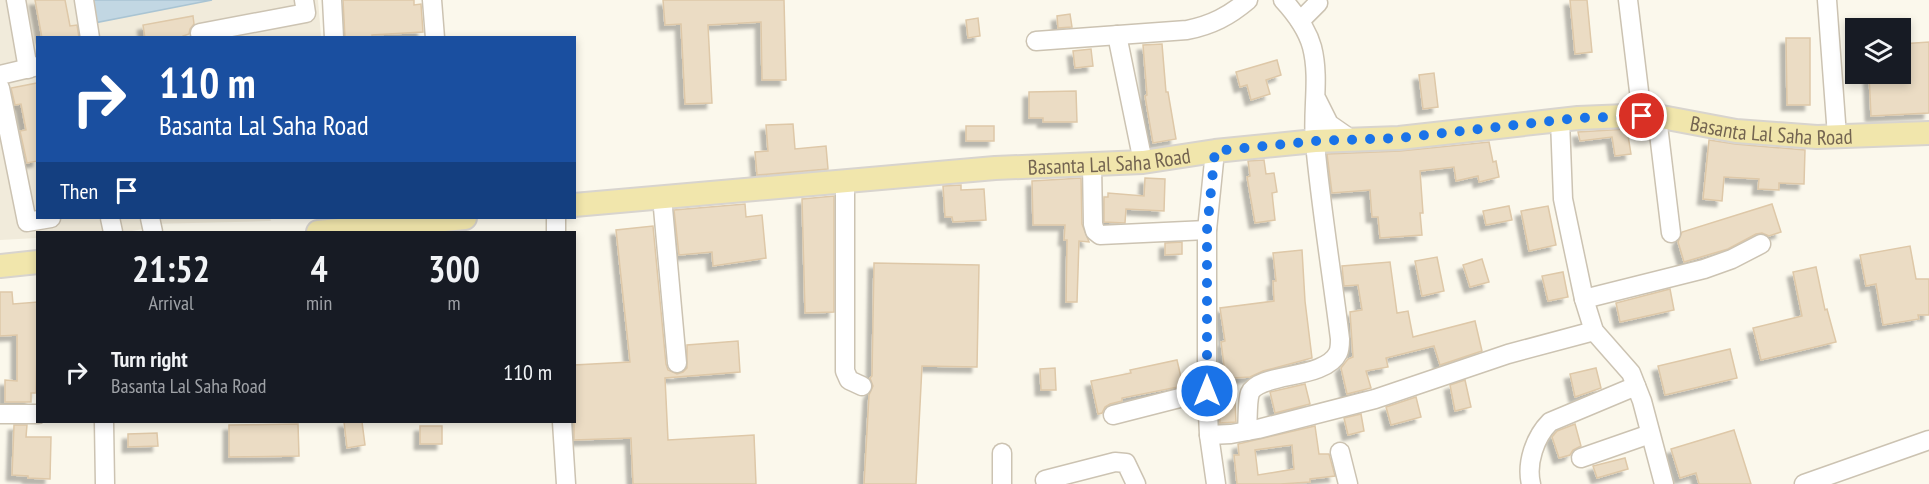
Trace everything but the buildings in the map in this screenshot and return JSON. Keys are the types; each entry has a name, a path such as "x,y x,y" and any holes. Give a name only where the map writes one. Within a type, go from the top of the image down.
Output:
{"main road":[{"name":"Basanta Lal Saha Road","path":"576,205 995,168 1143,162 1215,151 1315,141 1399,138 1560,120 1650,116 1736,131 1817,137 1929,133"},
{"path":"321,231 343,224 445,219"},
{"path":"0,266 36,262"}],"street":[{"path":"0,75 33,67 16,0"},
{"path":"84,0 90,36"},
{"path":"201,36 200,33 306,13 304,0"},
{"path":"332,0 334,36"},
{"path":"432,0 435,36"},
{"path":"1036,41 1204,27 1221,20 1248,0"},
{"path":"1247,431 1250,393 1256,387 1319,368 1332,362 1339,352 1340,339 1315,141 1314,92 1317,72 1311,44 1300,21 1283,0"},
{"path":"1300,21 1318,3 1317,0"},
{"path":"1628,0 1671,232"},
{"path":"1827,0 1837,136"},
{"path":"1117,35 1143,162"},
{"path":"0,88 27,222 45,219"},
{"path":"1314,92 1329,124 1352,140"},
{"path":"1560,120 1563,199 1584,299 1594,331 1631,373 1664,484"},
{"path":"1215,151 1207,230 1207,391 1209,435 1216,484"},
{"path":"1092,164 1093,225 1095,231 1100,235 1207,230"},
{"path":"844,181 845,371 849,380 862,386"},
{"path":"662,197 677,363"},
{"path":"1584,299 1704,269 1732,259 1761,244"},
{"path":"1209,435 1247,431 1399,392 1508,354 1594,331"},
{"path":"1531,484 1530,461 1542,429 1550,422 1636,386"},
{"path":"1113,415 1207,391"},
{"path":"0,414 36,414"},
{"path":"104,423 105,484"},
{"path":"562,423 566,484"},
{"path":"1581,458 1650,434"},
{"path":"1804,484 1929,440"},
{"path":"1340,452 1348,484"},
{"path":"1002,453 1002,484"},
{"path":"1045,480 1115,462 1125,463 1136,484"}],"shaded area":[{"path":"0,0 318,0 321,36 36,36 36,219 270,219 271,221 151,224 144,229 132,231 36,231 36,238 0,240"}],"water":[{"path":"90,0 212,0 94,23"}],"route":[{"path":"1207,391 1207,230 1215,151 1315,141 1399,138 1578,118 1642,116"}]}
